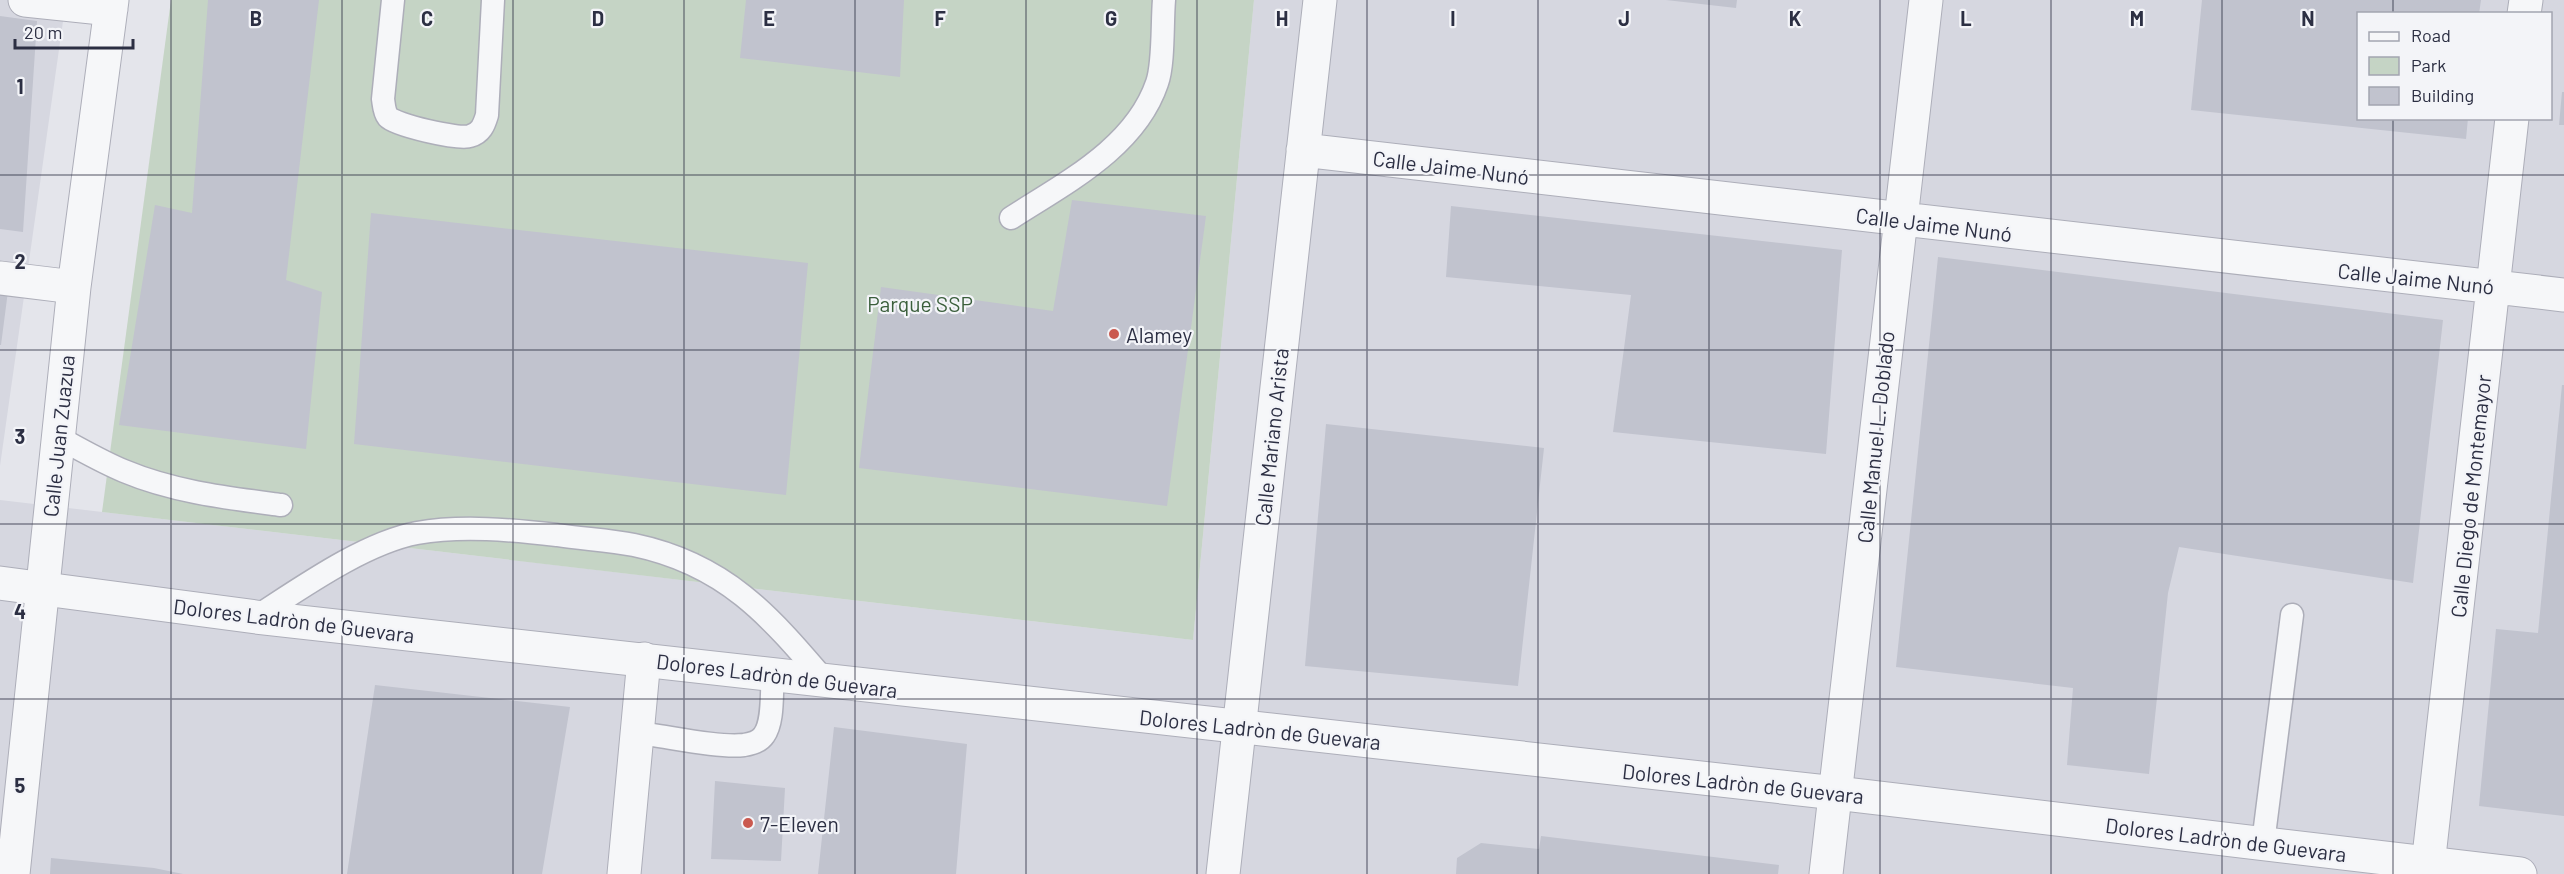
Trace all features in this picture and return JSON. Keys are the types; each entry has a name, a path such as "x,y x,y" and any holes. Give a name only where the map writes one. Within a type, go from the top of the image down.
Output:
{"street":[{"path":"25,0 112,4"},
{"name":"Calle Mariano Arista","path":"1223,874 1320,0"},
{"name":"Calle Manuel L. Doblado","path":"1826,874 1899,220 1926,0"},
{"name":"Calle Juan Zuazua","path":"13,874 74,287 112,4"},
{"name":"Calle Diego de Montemayor","path":"2428,868 2512,120"},
{"name":"Calle Jaime Nunó","path":"1303,150 2564,295"},
{"path":"0,278 74,287"},
{"name":"Dolores Ladròn de Guevara","path":"0,584 826,682 1836,793 2264,843 2428,868 2520,874"},
{"path":"624,874 644,659"}],"lane":[{"path":"393,0 383,99 385,110 396,124 465,137 478,133 484,127 487,115 493,0"},
{"path":"1011,218 1097,162 1146,108 1158,81 1164,0"},
{"path":"58,438 124,471 153,482 200,493 281,505"},
{"path":"256,616 357,555 416,534 475,529 532,532 634,545 705,569 758,605 826,682"},
{"path":"2264,843 2292,615"},
{"path":"638,733 735,744 756,742 764,735 768,725 773,675"}],"shaded area":[{"path":"0,0 66,0 0,466"},
{"path":"1254,0 2564,0 2564,874 0,874 0,500 1193,640"}],"green space":[{"name":"Parque SSP","path":"171,0 1254,0 1193,640 102,512"}],"building":[{"path":"208,0 319,0 286,280 322,292 306,449 119,425 155,205 192,213"},
{"path":"746,0 904,0 900,77 740,58"},
{"path":"1666,0 1737,0 1736,8"},
{"path":"2202,0 2481,0 2479,12 2357,12 2357,120 2468,120 2466,139 2191,110"},
{"path":"0,16 37,21 23,232 0,229"},
{"path":"2562,92 2564,92 2564,125 2559,125"},
{"path":"1072,200 1206,216 1167,506 859,468 881,287 1053,311"},
{"path":"1451,206 1842,250 1826,454 1613,432 1631,295 1446,277"},
{"path":"371,213 808,263 786,495 354,444"},
{"path":"1938,257 2443,320 2413,583 2179,547 2168,593 2149,774 2067,765 2073,688 1896,667"},
{"path":"0,290 8,291 1,345 0,345"},
{"path":"2562,385 2564,385 2564,816 2479,806 2496,629 2538,633"},
{"path":"1326,424 1544,448 1518,686 1305,666"},
{"path":"375,685 570,707 542,874 347,874"},
{"path":"834,727 967,744 956,874 818,874"},
{"name":"7-Eleven","path":"715,781 785,788 781,861 711,859"},
{"path":"1541,836 1779,865 1778,874 1456,874 1457,858 1481,843 1539,849"},
{"path":"51,858 154,868 183,874 50,874"}],"place":[{"name":"Alamey","path":"1114,334"},
{"name":"7-Eleven","path":"748,823"}]}
